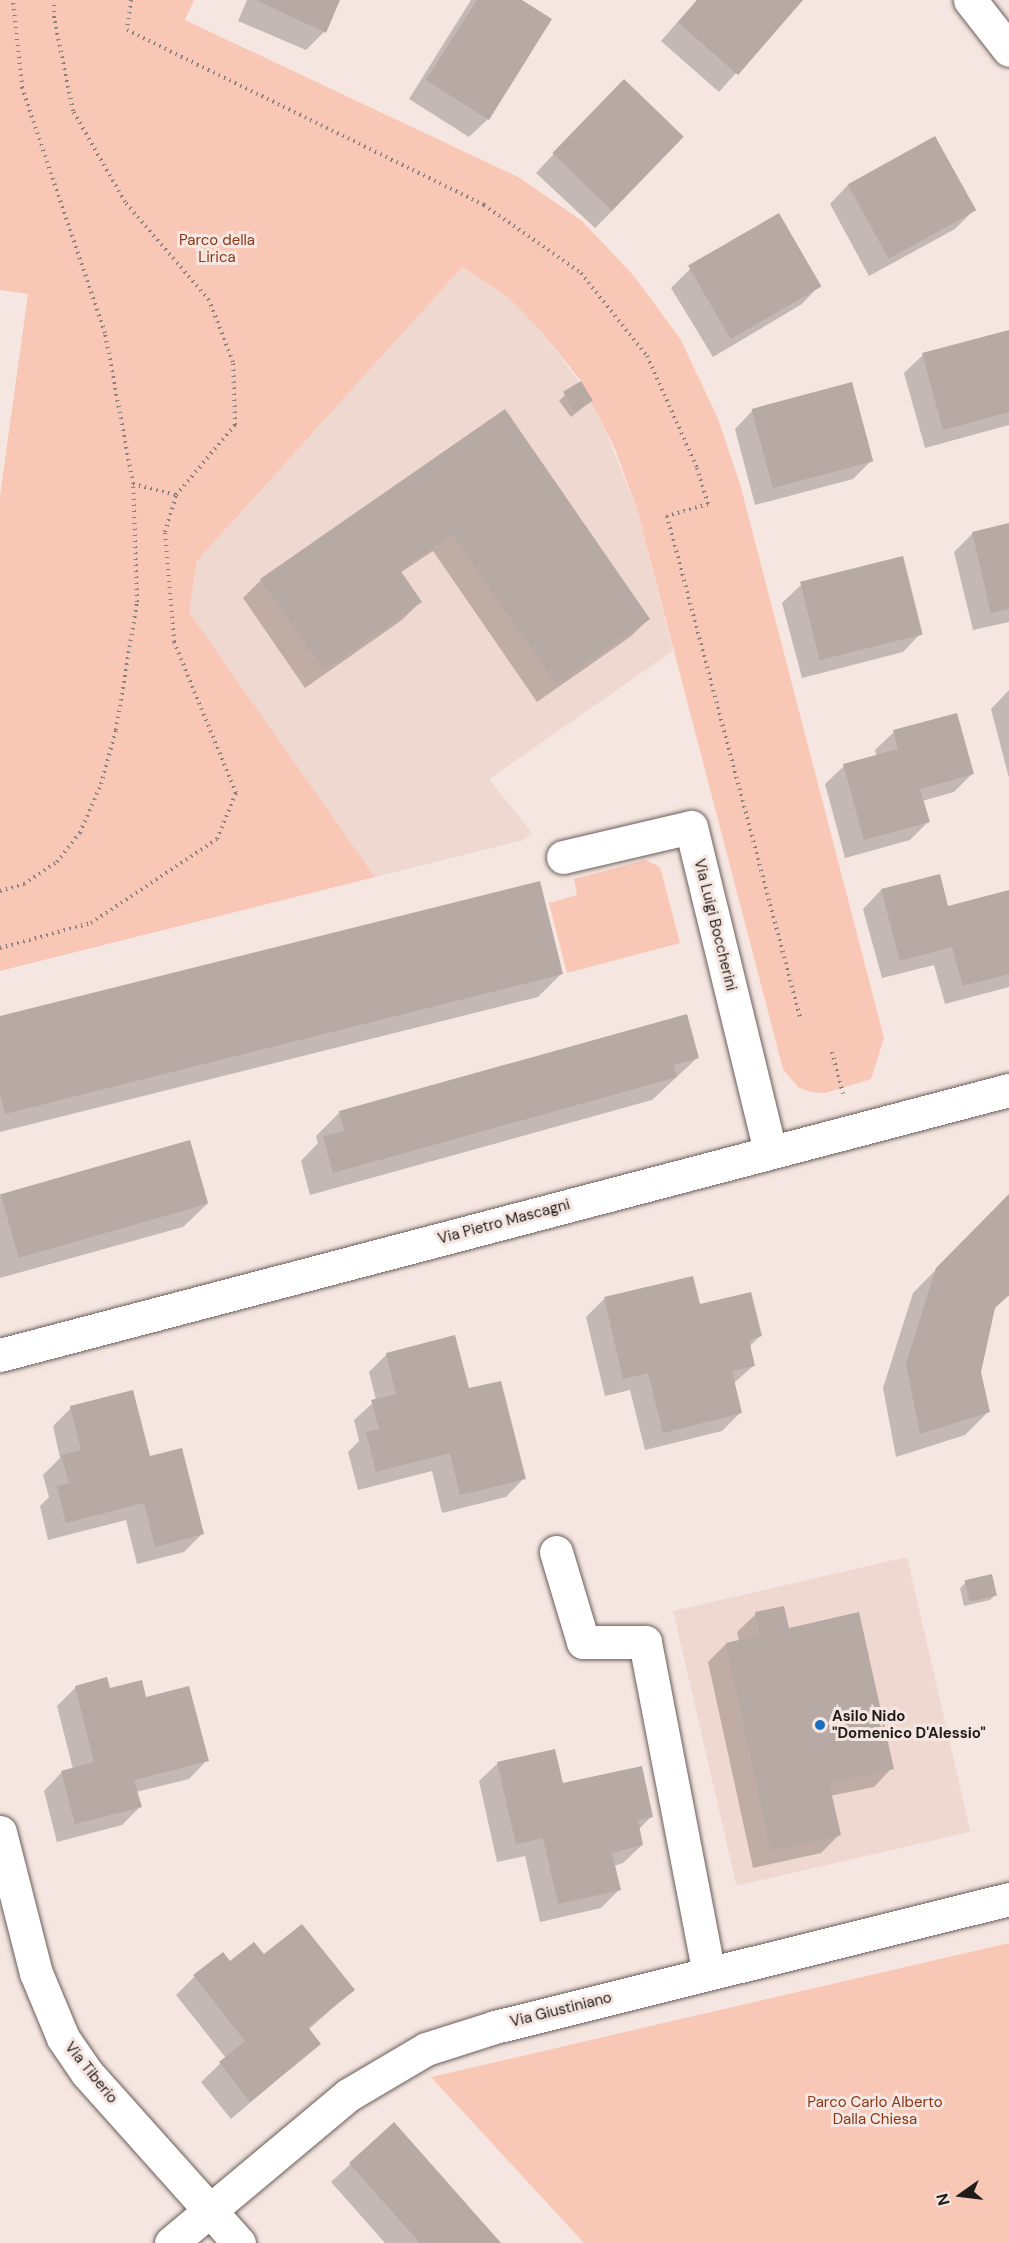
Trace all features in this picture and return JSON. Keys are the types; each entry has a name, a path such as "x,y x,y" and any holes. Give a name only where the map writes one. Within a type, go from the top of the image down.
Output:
{"street":[{"path":"970,0 1009,50"},
{"name":"Via Luigi Boccherini","path":"564,857 691,826 770,1152"},
{"name":"Via Pietro Mascagni","path":"0,1355 1009,1090"},
{"path":"556,1552 583,1642 645,1642 709,1973"},
{"name":"Via Tiberio","path":"0,1832 36,1973 63,2038 87,2073 239,2243"},
{"name":"Via Giustiniano","path":"171,2243 348,2095 413,2055 495,2027 1009,1899"}],"path":[{"path":"0,891 24,884 57,862 80,833 101,784 116,730 137,602 133,484 105,333 22,88 13,0"},
{"path":"0,948 91,923 217,839 236,793 210,722 174,642 165,532 176,495 235,425 233,362 209,300 125,202 73,111 54,18 54,0"},
{"path":"131,0 127,30 484,205 581,273 647,356 698,468 708,504 667,516 800,1017"},
{"path":"133,484 176,495"},
{"path":"832,1052 843,1094"}],"shaded area":[{"path":"461,267 508,297 541,331 593,401 637,509 673,651 489,779 532,833 523,840 375,877 189,612 197,561"},
{"name":"Asilo Nido \"Domenico D'Alessio\"","path":"907,1557 970,1832 737,1886 673,1611"}],"green space":[{"name":"Parco della Lirica","path":"0,0 194,0 185,20 520,178 582,221 634,276 681,340 718,419 740,484 884,1038 871,1079 825,1093 810,1092 798,1087 783,1069 637,509 615,449 581,381 541,331 508,297 462,267 197,561 189,612 375,877 0,971 0,496 28,294 0,290"},
{"path":"645,860 660,867 680,943 567,973 549,903 577,895 574,879"},
{"name":"Parco Carlo Alberto Dalla Chiesa","path":"1009,1943 1009,2243 584,2243 431,2077"}],"building":[{"path":"256,0 340,0 326,33"},
{"path":"477,0 522,0 552,19 489,120 426,80"},
{"path":"697,0 803,0 738,75 678,22"},
{"path":"624,79 684,137 612,211 552,153"},
{"path":"935,136 976,210 889,259 848,184"},
{"path":"779,213 822,287 731,339 688,266"},
{"path":"1009,330 1009,412 943,430 922,353"},
{"path":"581,381 593,401 575,412 563,392"},
{"path":"852,382 873,461 773,488 752,409"},
{"path":"505,409 650,619 556,684 452,534 400,570 422,602 324,670 260,579"},
{"path":"1009,523 1009,609 991,613 972,532"},
{"path":"903,556 923,635 820,660 800,582"},
{"path":"957,713 974,774 920,789 930,822 864,840 843,764 898,749 893,730"},
{"path":"940,874 948,906 1009,890 1009,974 963,986 952,947 900,961 881,889"},
{"path":"540,881 563,974 5,1114 0,1093 0,1016"},
{"path":"687,1014 699,1058 674,1065 677,1077 333,1173 323,1136 344,1131 339,1111"},
{"path":"190,1140 208,1203 19,1258 1,1194"},
{"path":"1009,1194 1009,1295 995,1308 981,1372 990,1412 920,1434 906,1364 936,1268"},
{"path":"693,1276 700,1304 751,1292 762,1336 749,1340 755,1366 732,1371 742,1413 663,1433 648,1373 623,1379 604,1297"},
{"path":"455,1335 469,1388 501,1381 526,1479 460,1495 450,1453 376,1472 366,1432 379,1429 371,1400 396,1394 386,1353"},
{"path":"133,1390 150,1456 182,1448 204,1534 155,1547 144,1503 66,1523 57,1486 69,1483 61,1455 81,1450 70,1406"},
{"path":"992,1574 997,1595 970,1602 965,1580"},
{"path":"784,1606 789,1628 859,1612 894,1769 829,1783 841,1835 771,1851 726,1643 760,1635 755,1612"},
{"path":"107,1677 110,1688 142,1680 146,1697 189,1686 209,1761 134,1780 142,1807 75,1824 61,1771 94,1762 75,1686"},
{"path":"555,1749 563,1783 642,1766 653,1817 638,1820 643,1845 612,1853 621,1890 558,1904 543,1838 516,1844 497,1762"},
{"path":"302,1924 355,1990 308,2027 321,2044 250,2102 219,2062 245,2041 193,1975 223,1952 230,1961 254,1942 264,1954"},
{"path":"394,2122 501,2243 420,2243 349,2163"}],"place":[{"name":"Asilo Nido \"Domenico D'Alessio\"","path":"820,1725"}]}
